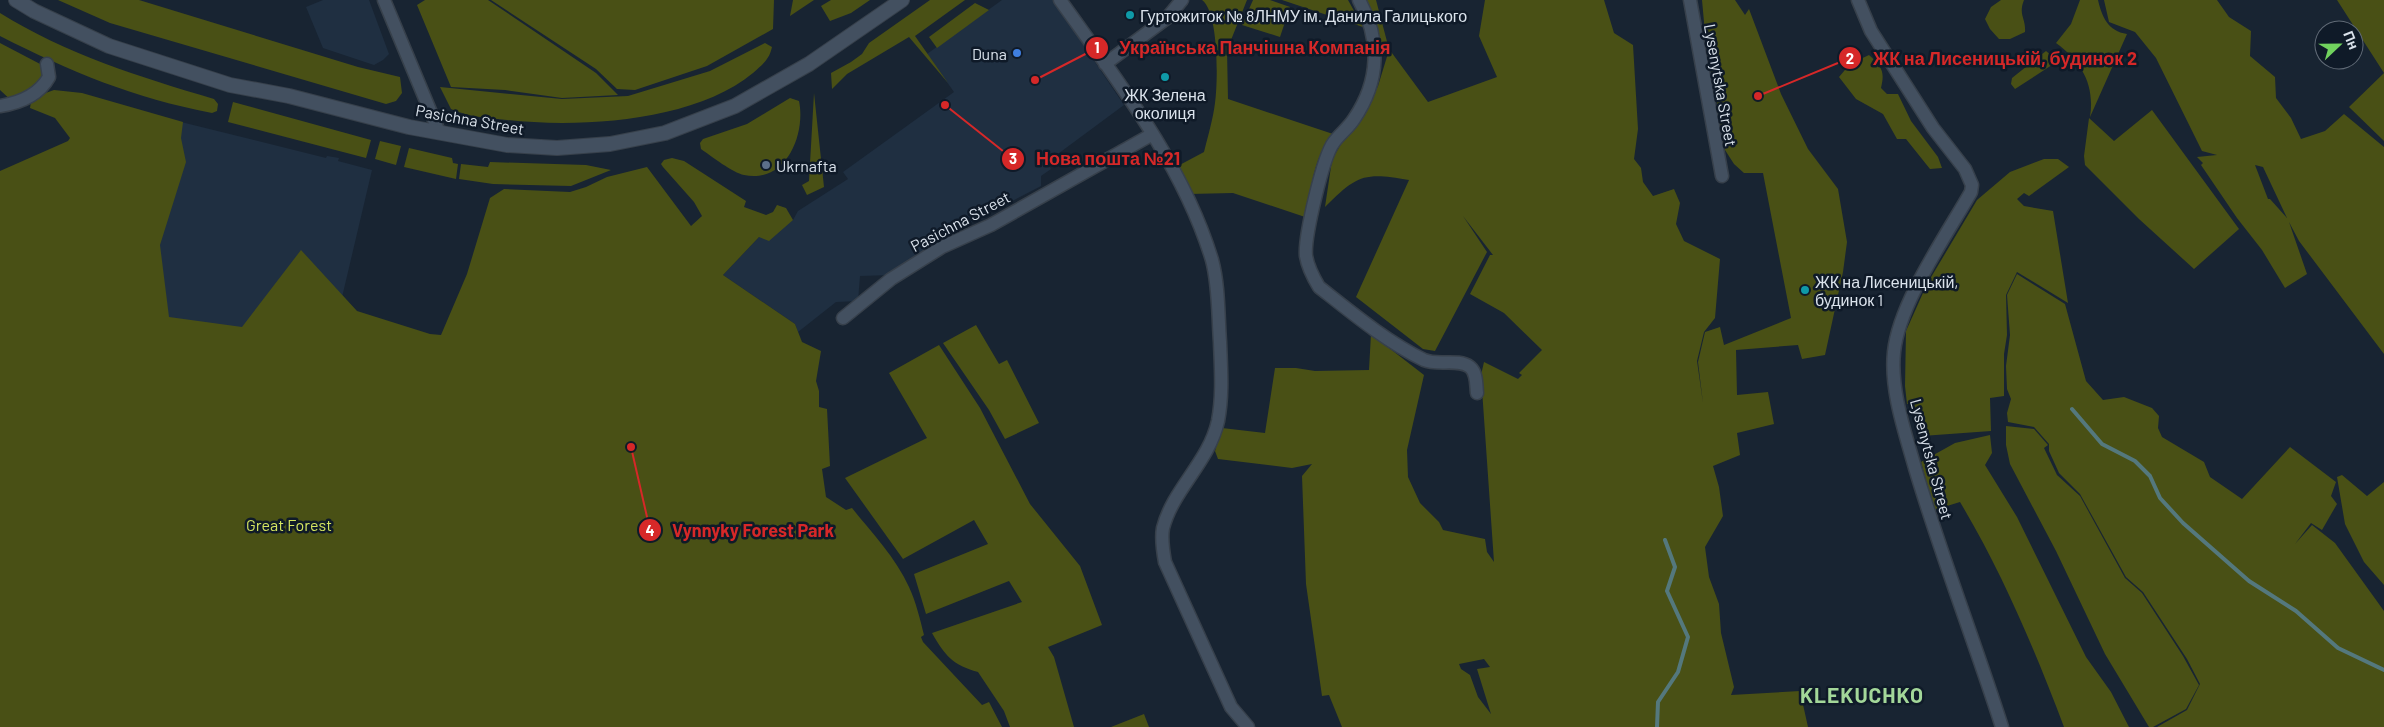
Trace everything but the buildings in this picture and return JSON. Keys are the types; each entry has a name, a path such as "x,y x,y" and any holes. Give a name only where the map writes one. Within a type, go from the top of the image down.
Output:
{"main road":[{"name":"Pasichna Street","path":"16,0 34,11 110,46 154,62 230,85 289,96 409,126 508,146 556,148 610,144 665,133 718,113 765,91 810,64 902,0"}],"street":[{"path":"384,0 438,132"},
{"path":"1060,0 1152,134 1190,200 1212,261 1217,289 1222,382 1217,424 1204,456 1167,517 1163,531 1165,562 1231,707 1248,727"},
{"path":"1105,64 1167,18 1182,0"},
{"path":"1359,0 1374,35 1376,64 1372,87 1346,130 1334,142 1326,158 1306,239 1306,255 1310,274 1319,288 1410,353 1431,363 1463,364 1469,367 1476,377 1477,392"},
{"name":"Lysenytska Street","path":"1690,0 1722,176"},
{"name":"Lysenytska Street","path":"1858,0 1871,31 1933,128 1965,169 1972,185 1971,192 1910,302 1894,352 1896,384 1904,430 1929,514 2002,727"},
{"path":"0,106 23,100 41,87 49,77 47,64"},
{"name":"Pasichna Street","path":"843,318 891,279 942,247 991,225 1152,134"}],"shaded area":[{"path":"323,0 369,0 389,54 374,65 323,48 306,7"},
{"path":"1002,0 1053,0 1124,105 1047,162 1051,169 1041,176 1041,186 949,234 891,275 860,276 858,301 836,302 798,332 795,324 723,275 759,237 793,220 798,211 848,179 843,172 954,92 927,54"},
{"path":"173,120 326,158 327,156 339,158 338,161 372,170 327,361 91,312"}],"green space":[{"path":"58,0 139,0 358,67 400,77 402,93 396,101 386,104 110,23"},
{"path":"425,0 488,0 596,73 618,95 562,98 505,90 451,87 417,5"},
{"path":"491,0 774,0 773,29 707,66 635,90 617,89 596,69"},
{"path":"793,0 814,0 790,16"},
{"path":"831,0 870,0 851,13 830,21 821,6"},
{"path":"930,0 965,0 915,36 948,83 909,37 847,74 832,89 831,73 862,54 869,43"},
{"path":"1202,0 1247,0 1227,50 1228,99 1333,134 1317,162 1305,217 1233,193 1189,194 1174,168 1204,152 1214,109 1217,65 1216,49 1212,18 1208,7"},
{"path":"1253,0 1270,0 1290,7 1280,37 1242,25"},
{"path":"1282,0 1348,0 1363,27"},
{"path":"1365,0 1376,0 1389,49 1428,102 1497,77 1479,36 1485,0 1604,0 1614,33 1633,45 1638,129 1634,159 1641,168 1643,182 1653,196 1674,189 1680,203 1676,224 1684,241 1720,259 1715,318 1704,332 1697,361 1703,403 1698,362 1705,332 1720,327 1724,345 1791,318 1763,173 1744,173 1734,164 1725,150 1705,33 1702,0 1735,0 1745,15 1749,9 1781,94 1808,149 1838,189 1847,242 1843,272 1825,355 1802,359 1798,345 1736,350 1737,395 1768,392 1774,424 1737,433 1740,455 1713,466 1719,487 1723,516 1705,547 1709,577 1719,604 1721,633 1734,687 1731,695 1800,691 1808,727 1342,727 1329,695 1322,696 1306,584 1302,476 1312,464 1292,468 1218,459 1215,451 1222,428 1265,433 1275,368 1296,368 1315,371 1369,370 1371,334 1424,375 1407,450 1408,477 1420,503 1439,522 1443,530 1485,539 1487,552 1494,562 1481,375 1484,362 1518,379 1522,375 1519,373 1542,350 1504,313 1470,294 1490,255 1493,255 1463,216 1487,252 1435,351 1423,349 1356,297 1409,180 1381,176 1362,178 1345,188 1325,207 1332,160 1342,142 1361,121 1378,86 1389,50 1382,46 1370,9","holes":["1484,659 1490,667 1477,669 1491,714 1478,697 1470,675 1461,669 1459,664"]},
{"path":"2001,0 2024,0 2022,13 2025,32 2010,39 1999,39 1990,29 1985,19 1991,7"},
{"path":"2080,0 2098,0 2107,22 2115,30 2127,34 2090,117 2090,95 2085,75 2073,58 2056,43 2071,24"},
{"path":"2104,0 2217,0 2229,17 2251,31 2250,56 2275,77 2276,98 2291,118 2301,139 2325,131 2344,114 2384,147 2384,354 2299,241 2289,222 2307,274 2285,288 2262,250 2237,218 2201,165 2203,163 2197,157 2217,155 2202,151 2156,58 2135,32 2109,22","holes":["2255,165 2263,167 2287,218 2268,199"]},
{"path":"2337,0 2384,0 2384,73 2364,42 2364,20 2350,20"},
{"path":"975,3 989,10 937,48 929,37"},
{"path":"0,13 51,41 104,63 214,99 218,104 217,111 212,113 183,107 129,92 52,61 0,36"},
{"path":"0,43 42,65 45,73 42,82 14,103 0,90"},
{"path":"765,43 772,47 765,62 753,73 728,89 700,102 668,112 635,118 568,123 478,117 451,109 440,87 562,99 628,96 710,71"},
{"path":"2046,51 2058,61 2015,89 2011,84 2012,78"},
{"path":"1869,55 1881,70 1883,77 1881,88 1887,94 1898,94 1911,121 1938,157 1942,168 1930,169 1906,139 1897,139 1883,114 1856,99 1839,77 1850,64"},
{"path":"2384,73 2384,141 2349,107"},
{"name":"Great Forest","path":"54,90 82,93 183,122 181,138 186,162 160,245 169,317 242,327 301,250 357,311 430,334 441,335 467,274 490,198 504,189 570,192 607,177 647,167 691,226 702,216 694,202 661,164 664,160 672,158 684,161 746,201 744,207 766,215 773,212 777,205 786,208 793,220 769,241 759,237 723,275 795,324 802,342 821,351 816,381 819,391 819,407 827,409 830,466 822,469 826,497 846,510 852,508 883,546 904,576 918,611 924,635 921,637 923,642 982,705 989,702 1002,727 0,727 0,171 68,141 70,138 55,118 30,108 31,102 40,95"},
{"path":"814,93 824,187 807,195 802,185 809,181"},
{"path":"790,98 799,101 799,128 796,141 790,154 782,164 771,172 759,176 739,174 701,149 700,143 703,139 747,124"},
{"path":"233,102 371,140 366,158 228,122"},
{"path":"2152,110 2239,229 2194,269 2139,219 2085,165 2084,156 2089,118 2114,141"},
{"path":"380,141 401,146 396,165 375,159"},
{"path":"409,148 452,158 453,163 458,164 456,179 404,167"},
{"path":"2044,159 2058,159 2069,167 2029,196 2024,193 2017,199 2024,206 2053,211 2068,303 2017,272 2006,295 2007,335 2004,354 2004,396 1990,398 1991,431 1922,436 1911,410 1911,404 1907,404 1905,386 1906,331 1927,284 1977,200 2010,172"},
{"path":"490,162 586,165 611,170 571,186 493,184 459,179 461,164 488,167"},
{"path":"2017,274 2065,304 2086,381 2103,400 2124,397 2152,408 2159,416 2158,428 2162,437 2204,462 2210,477 2242,499 2290,447 2336,482 2331,496 2337,504 2322,530 2311,523 2295,544 2312,525 2335,543 2384,611 2384,727 2157,727 2187,710 2200,684 2187,659 2143,592 2126,577 2080,494 2059,473 2049,451 2049,444 2034,427 2008,422 2007,413 2011,399 2007,389 2006,366 2010,335 2007,295"},
{"path":"976,325 999,364 1007,360 1039,423 1005,439 989,410 943,343"},
{"path":"939,345 980,408 1030,504 1080,566 1102,625 1048,647 1054,657 1074,727 1010,727 1004,711 978,672 956,663 941,648 932,633 1022,602 1009,581 926,614 914,574 988,544 974,520 903,559 845,478 927,438 889,373"},
{"path":"2006,426 2034,429 2048,445 2044,448 2057,475 2080,496 2125,578 2142,593 2183,656 2199,685 2186,709 2153,727 2149,727 2105,654 2056,551 2010,464 2006,445"},
{"path":"1990,435 1992,453 1985,465 2017,517 2086,657 2111,692 2129,727 2064,727 2017,612 1990,556 1960,502 1934,510 1921,462 1955,443"},
{"path":"2342,475 2367,496 2384,482 2384,585 2364,562 2345,524 2337,477"},
{"path":"1144,714 1149,727 1111,727"}],"waterway":[{"path":"2072,409 2102,444 2135,461 2150,476 2160,498 2183,523 2249,581 2296,611 2338,648 2384,670"},
{"path":"1657,727 1658,702 1678,672 1688,637 1667,591 1675,567 1665,540"}],"place":[{"name":"Гуртожиток № 8ЛНМУ ім. Данила Галицького","path":"1130,15"},
{"name":"Duna","path":"1017,53"},
{"name":"ЖК Зелена околиця","path":"1165,77"},
{"name":"Українська Панчішна Компанія","path":"1035,80"},
{"name":"ЖК на Лисеницькій, будинок 2","path":"1758,96"},
{"name":"Нова пошта №21","path":"945,105"},
{"name":"Ukrnafta","path":"766,165"},
{"name":"ЖК на Лисеницькій, будинок 1","path":"1805,290"},
{"name":"Vynnyky Forest Park","path":"631,447"}],"district":[{"name":"KLEKUCHKO","path":"1862,694"}]}
